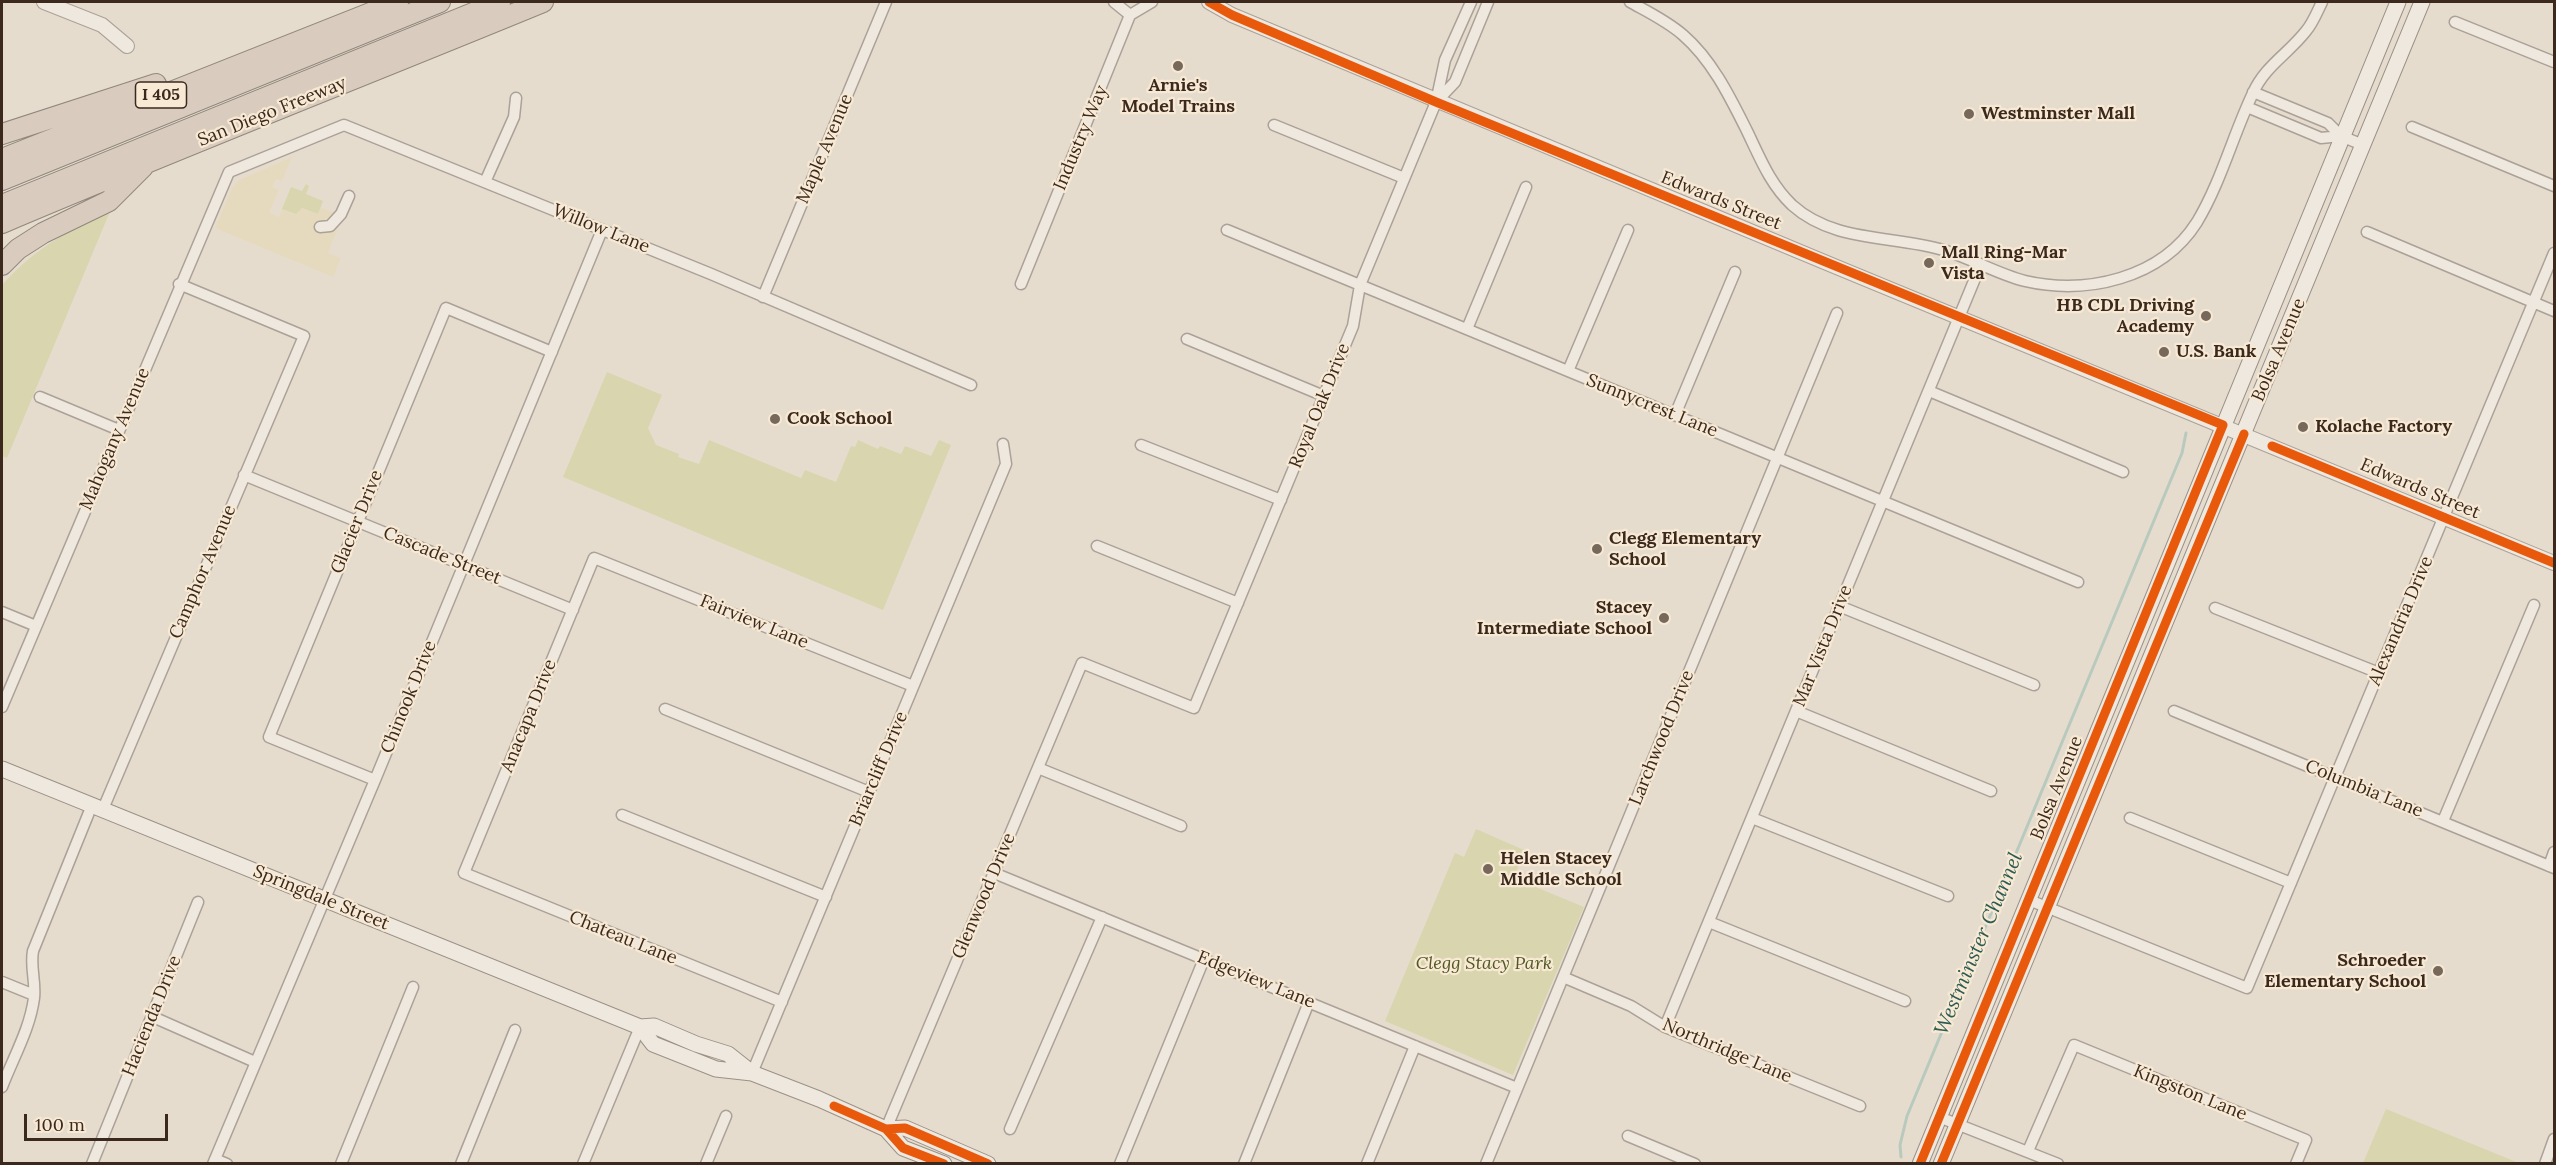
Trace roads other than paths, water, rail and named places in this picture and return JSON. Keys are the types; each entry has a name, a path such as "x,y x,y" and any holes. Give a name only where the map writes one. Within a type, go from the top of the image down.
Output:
{"highway":[{"name":"I 405","path":"2,159 321,30 398,2"},
{"path":"2,180 440,2"},
{"path":"2,205 500,2"},
{"name":"San Diego Freeway","path":"2,223 151,159 257,120 543,2"},
{"path":"2,134 321,30"},
{"path":"2,266 18,249 43,233 109,201 151,159"}],"main road":[{"name":"Bolsa Avenue","path":"1920,1164 2398,2"},
{"name":"Bolsa Avenue","path":"1941,1164 2422,2"},
{"name":"Springdale Street","path":"2,769 640,1027 653,1044 716,1069 752,1073 819,1100 886,1130 903,1148 944,1164"},
{"name":"Springdale Street","path":"886,1130 906,1128 988,1164"},
{"path":"926,1156 940,1151 943,1145"}],"street":[{"path":"44,2 102,25 127,46"},
{"name":"Maple Avenue","path":"763,297 886,2"},
{"path":"1114,2 1130,15 1152,2"},
{"name":"Edwards Street","path":"1209,2 1232,15 1436,102 2554,562"},
{"path":"1436,102 1445,60 1471,2"},
{"path":"1436,102 1455,82 1488,2"},
{"path":"1630,2 1674,29 1698,50 1725,90 1768,174 1795,207 1838,230 1935,248 2021,280 2079,287 2109,282 2154,263 2174,248 2197,221 2253,92 2266,70 2306,31 2322,2"},
{"name":"Industry Way","path":"1021,284 1130,15"},
{"path":"2455,22 2554,62"},
{"path":"2253,92 2328,123 2342,136 2363,145"},
{"path":"485,182 514,117 516,98"},
{"name":"Royal Oak Drive","path":"1082,663 1194,708 1353,326 1360,285 1436,102"},
{"path":"2247,107 2322,138 2342,136"},
{"name":"Willow Lane","path":"229,172 344,124 763,297 970,386"},
{"path":"1274,125 1404,178"},
{"path":"2412,127 2554,186"},
{"name":"Mahogany Avenue","path":"2,707 229,172"},
{"path":"1467,329 1526,187"},
{"path":"320,227 330,226 341,214 349,196"},
{"name":"Chinook Drive","path":"214,1161 375,780 602,230"},
{"name":"Sunnycrest Lane","path":"1227,230 2078,582"},
{"path":"1568,371 1628,230"},
{"path":"2367,232 2554,311"},
{"name":"Alexandria Drive","path":"2048,907 2247,988 2554,253"},
{"name":"Mar Vista Drive","path":"1665,1027 1981,264"},
{"path":"1675,416 1735,272"},
{"name":"Camphor Avenue","path":"2,1086 31,1014 34,995 31,963 33,951 304,336 180,284"},
{"name":"Glacier Drive","path":"375,780 269,737 357,522 446,308 552,351"},
{"name":"Larchwood Drive","path":"1486,1164 1837,313"},
{"path":"1187,339 1324,396"},
{"path":"1929,391 2123,472"},
{"path":"40,397 119,430"},
{"name":"Briarcliff Drive","path":"752,1073 1006,464 1003,444"},
{"path":"1141,445 1281,500"},
{"name":"Cascade Street","path":"244,475 573,610"},
{"path":"1098,546 1238,603"},
{"name":"Fairview Lane","path":"594,558 913,686"},
{"name":"Anacapa Drive","path":"464,873 594,558"},
{"path":"2443,821 2534,605"},
{"path":"1839,606 2034,685"},
{"path":"2215,608 2379,673"},
{"path":"2,612 36,626"},
{"name":"Glenwood Drive","path":"886,1130 1082,663"},
{"path":"665,709 869,792"},
{"path":"1796,711 1991,791"},
{"name":"Columbia Lane","path":"2174,711 2552,867"},
{"path":"1038,768 1180,826"},
{"path":"622,815 826,897"},
{"path":"1752,818 1948,896"},
{"path":"2130,818 2291,883"},
{"path":"2552,867 2554,852"},
{"name":"Chateau Lane","path":"464,873 782,1002"},
{"name":"Edgeview Lane","path":"994,873 1517,1088"},
{"path":"2029,900 2048,907"},
{"name":"Hacienda Drive","path":"92,1164 198,902"},
{"path":"1010,1129 1102,917"},
{"path":"1709,922 1905,1000"},
{"path":"1120,1164 1204,959"},
{"name":"Northridge Lane","path":"1563,977 1631,1006 1665,1027 1860,1106"},
{"path":"2,982 34,995"},
{"path":"341,1164 414,987"},
{"path":"1244,1164 1309,1002"},
{"path":"153,1017 255,1062"},
{"path":"583,1164 640,1027"},
{"path":"461,1164 515,1030"},
{"name":"Kingston Lane","path":"2028,1151 2074,1045 2306,1140 2296,1164"},
{"path":"1367,1164 1415,1046"},
{"path":"706,1164 726,1116"},
{"path":"1939,1117 2058,1164"},
{"path":"1628,1136 1695,1164"},
{"path":"2545,1164 2554,1139"},
{"path":"214,1161 227,1164"}],"waterway":[{"name":"Westminster Channel","path":"1901,1157 1900,1145 1907,1116 2182,453 2186,433"}],"place":[{"name":"Arnie's Model Trains","path":"1178,66"},
{"name":"Westminster Mall","path":"1969,114"},
{"name":"Mall Ring-Mar Vista","path":"1929,263"},
{"name":"HB CDL Driving Academy","path":"2206,316"},
{"name":"U.S. Bank","path":"2164,352"},
{"name":"Cook School","path":"775,419"},
{"name":"Kolache Factory","path":"2303,427"},
{"name":"Clegg Elementary School","path":"1597,549"},
{"name":"Stacey Intermediate School","path":"1664,618"},
{"name":"Helen Stacey Middle School","path":"1488,869"},
{"name":"Schroeder Elementary School","path":"2438,971"}],"park label":[{"name":"Clegg Stacy Park","path":"1484,964"}]}
